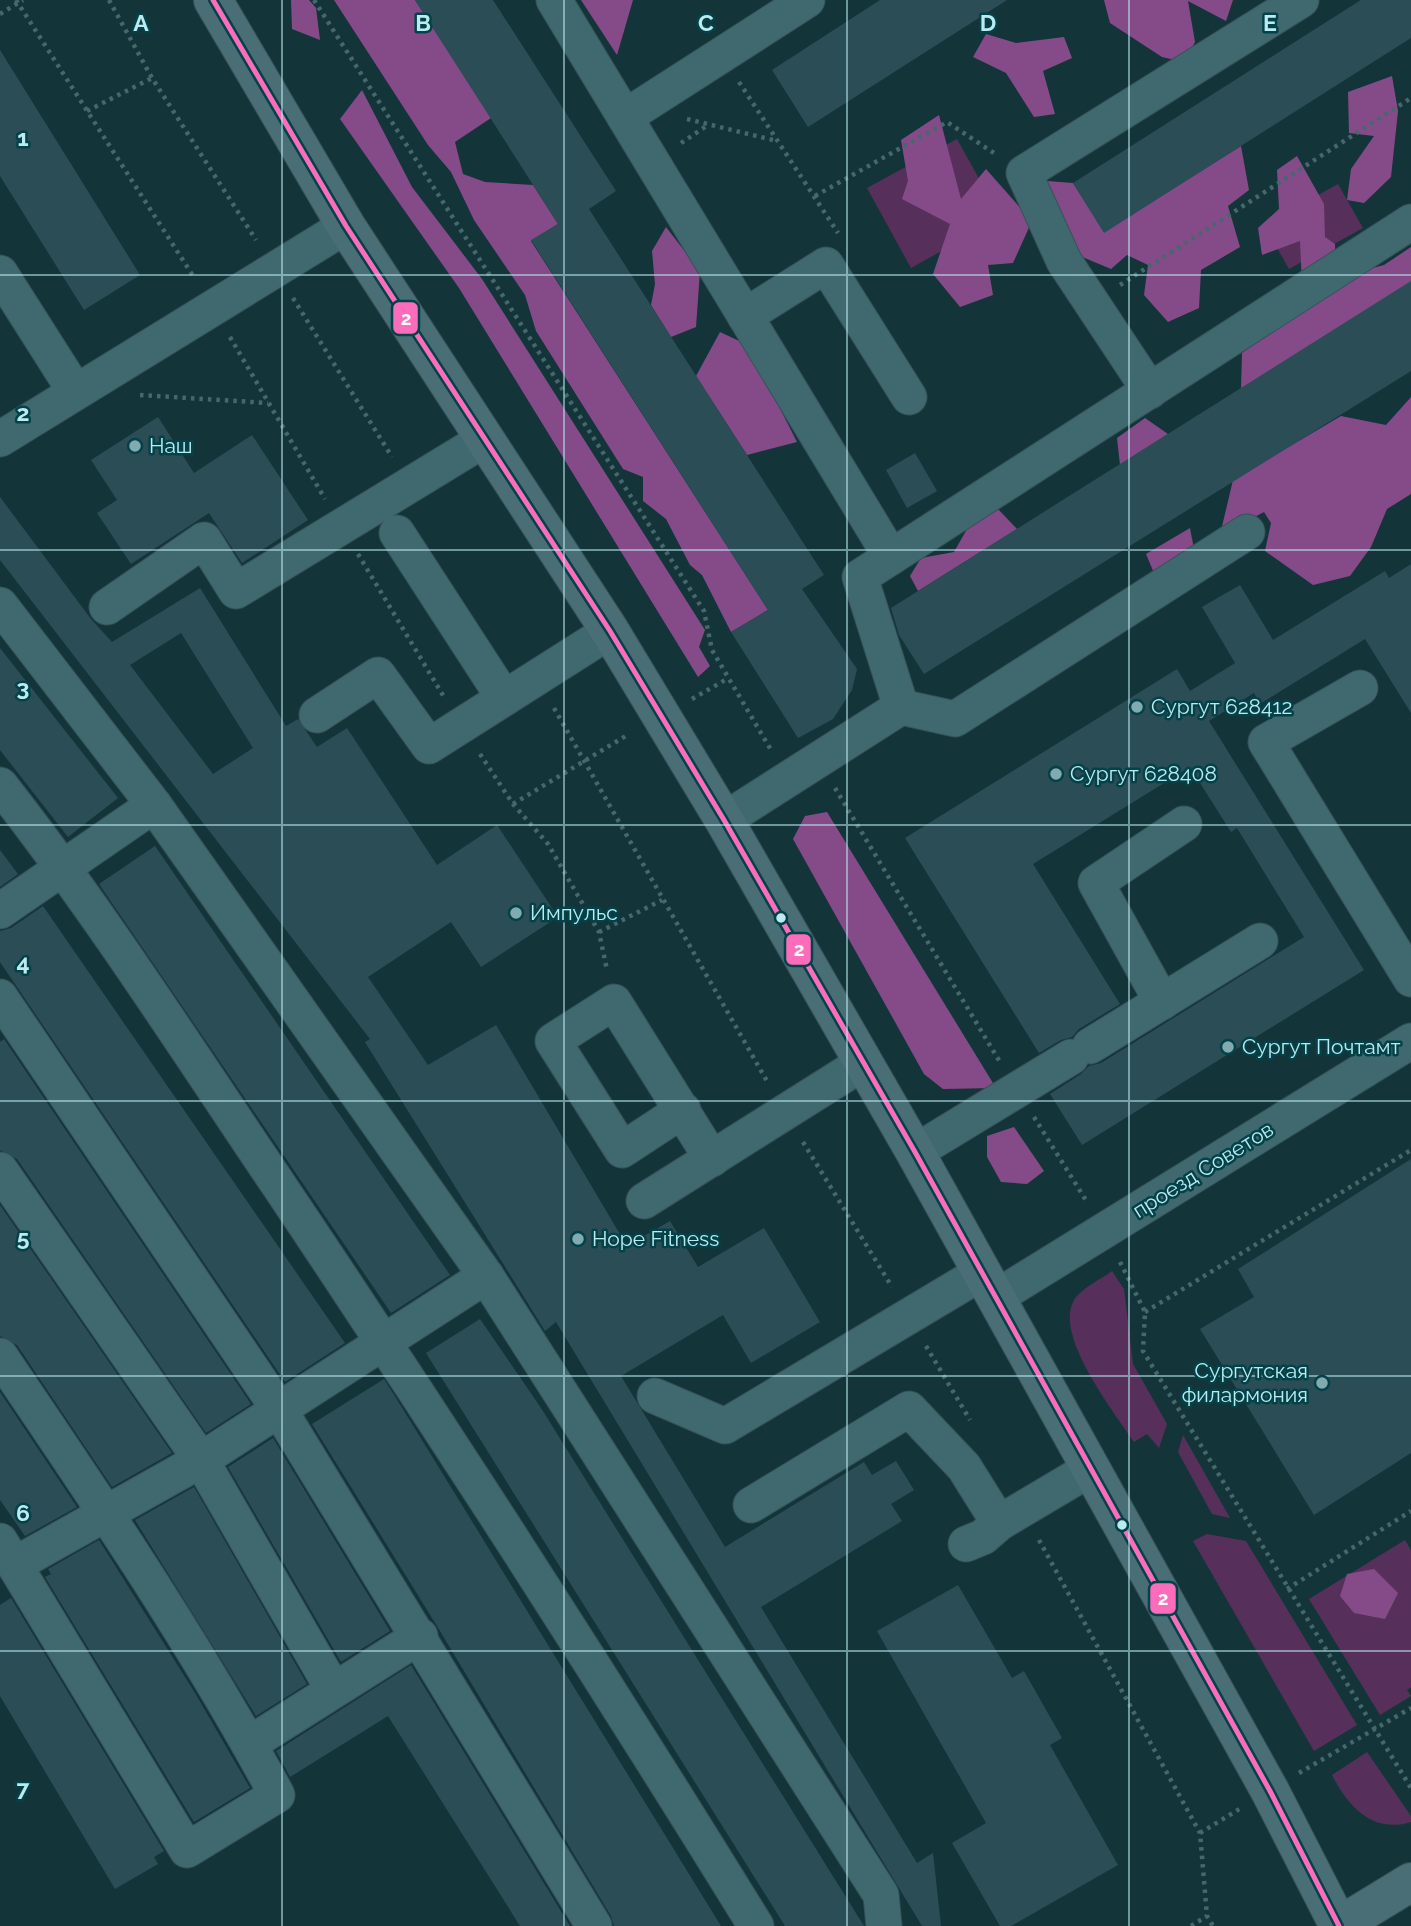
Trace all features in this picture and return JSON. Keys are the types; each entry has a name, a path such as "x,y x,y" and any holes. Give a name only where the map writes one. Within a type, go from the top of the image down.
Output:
{"main road":[{"path":"213,0 346,226 610,631 724,820 915,1152 1270,1791 1339,1926 1411,1882"}],"street":[{"path":"554,0 632,112 745,316 891,557"},
{"path":"632,112 807,0"},
{"path":"1150,391 1064,261 1024,173 1301,0"},
{"path":"901,708 860,577 1411,222"},
{"path":"0,439 346,226"},
{"path":"745,316 825,265 909,397"},
{"path":"0,273 75,391"},
{"path":"107,607 204,540 236,591 411,487 485,439"},
{"path":"724,820 901,708 955,719 1247,532"},
{"path":"397,533 504,698"},
{"path":"0,605 155,805 486,1276 881,1895 884,1926"},
{"path":"317,715 379,675 429,746 610,631"},
{"path":"1360,688 1266,742 1411,979"},
{"path":"0,786 64,867 385,1342 574,1631 757,1926"},
{"path":"0,911 155,805"},
{"path":"1163,1002 1096,883 1184,824"},
{"path":"915,1152 1260,941"},
{"path":"2,1004 280,1410 420,1636 594,1926"},
{"name":"проезд Советов","path":"655,1396 725,1426 909,1316 988,1286 1104,1231 1411,1041"},
{"path":"645,1201 863,1063"},
{"path":"683,1110 712,1159"},
{"path":"0,1170 201,1460 333,1689"},
{"path":"0,1356 105,1511 249,1744 277,1795 187,1850 8,1553 105,1511 201,1460 486,1276"},
{"path":"751,1505 909,1409 1011,1517"},
{"path":"966,1544 983,1537 1090,1469"},
{"path":"249,1744 420,1636"}],"path":[{"path":"0,14 23,0"},
{"path":"109,0 152,78 411,487"},
{"path":"314,0 705,611 712,650 789,778"},
{"path":"721,55 850,251 825,265"},
{"path":"88,111 152,78"},
{"path":"1092,303 1411,98"},
{"path":"632,112 778,141"},
{"path":"815,197 947,122 1024,173"},
{"path":"131,394 269,403"},
{"path":"536,678 585,759 662,900 784,1111 976,1431"},
{"path":"513,804 585,759 727,679"},
{"path":"818,760 1104,1231 1145,1312 1143,1351 1373,1730 1409,1779 1411,1788"},
{"path":"599,932 662,900"},
{"path":"1145,1312 1411,1150"},
{"path":"1287,1589 1411,1511"},
{"path":"1011,1517 1200,1833 1207,1916 1213,1926"},
{"path":"1200,1833 1411,1708"},
{"path":"1191,1926 1207,1916"}],"shaded area":[{"path":"291,0 309,0 316,8 320,40 292,29"},
{"path":"334,0 415,0 491,118 455,142 463,174 485,182 533,185 558,224 531,241 768,610 731,632 702,575 690,565 666,519 643,501 643,477 623,469 536,331 525,295 474,220 451,172 428,145"},
{"path":"581,0 633,0 617,55"},
{"path":"1104,0 1233,0 1226,21 1188,1 1195,42 1184,62 1162,57 1110,23"},
{"path":"986,34 1016,43 1064,37 1072,58 1043,71 1055,114 1034,117 1006,73 973,57"},
{"path":"1392,76 1398,111 1391,177 1364,203 1347,200 1351,169 1374,136 1349,133 1348,92"},
{"path":"362,90 412,187 482,279 705,630 699,647 710,666 698,677 459,288 340,119"},
{"path":"939,115 961,199 986,169 1032,221 1013,263 988,265 993,295 960,307 933,274 950,224 902,199 908,181 901,140"},
{"path":"957,139 1001,218 911,268 867,188"},
{"path":"1241,146 1249,190 1228,206 1240,247 1201,270 1199,308 1168,322 1144,295 1148,265 1127,255 1111,269 1080,256 1055,209 1047,181 1073,183 1104,232"},
{"path":"1297,156 1324,204 1325,237 1335,244 1335,278 1384,265 1411,247 1411,282 1241,389 1242,353 1303,305 1300,241 1262,255 1258,228 1279,209 1277,170"},
{"path":"1338,184 1363,228 1289,269 1264,225"},
{"path":"666,227 700,271 696,327 671,337 651,305 655,284 652,251"},
{"path":"720,332 748,345 797,442 747,455 696,376"},
{"path":"1411,397 1411,494 1387,509 1371,547 1350,576 1313,585 1265,551 1271,523 1264,512 1220,535 1233,480 1341,416 1386,425"},
{"path":"1145,418 1168,434 1120,465 1117,438"},
{"path":"997,508 1017,529 918,591 910,576 921,558 954,552 967,529"},
{"path":"1190,528 1194,549 1154,573 1146,554"},
{"path":"827,812 996,1088 943,1089 924,1074 793,839 805,816"},
{"path":"1014,1127 1044,1171 1027,1184 1001,1182 987,1157 987,1136"},
{"path":"1112,1271 1124,1289 1133,1364 1167,1424 1159,1448 1147,1434 1134,1442 1100,1392 1077,1349 1071,1329 1070,1311 1077,1296"},
{"path":"1183,1435 1230,1518 1212,1514 1178,1452"},
{"path":"1207,1534 1246,1541 1357,1725 1314,1751 1193,1541"},
{"path":"1405,1540 1411,1550 1411,1687 1407,1690 1411,1696 1380,1715 1309,1599"},
{"path":"1374,1569 1398,1593 1385,1619 1354,1613 1340,1596 1347,1574"},
{"path":"1367,1752 1411,1816 1411,1822 1397,1825 1373,1821 1354,1807 1338,1786 1332,1775"}],"building":[{"path":"415,0 493,0 616,191 589,209 824,575 802,589 857,669 852,690 833,719 798,738 731,632 768,610 531,240 558,224"},
{"path":"880,0 1007,0 808,127 772,70"},
{"path":"1361,0 1411,0 1411,38 1104,233 1073,183"},
{"path":"0,50 140,275 84,310 0,176"},
{"path":"1411,281 1411,371 924,674 899,635 891,608"},
{"path":"158,417 194,473 252,435 308,520 242,563 209,513 131,564 97,513 117,500 91,460"},
{"path":"915,453 937,491 907,508 886,470"},
{"path":"0,497 91,619 112,642 200,588 286,726 298,719 317,747 347,728 437,865 497,825 558,917 481,967 451,922 368,977 428,1065 496,1025 627,1246 670,1221 698,1267 764,1228 820,1322 751,1363 723,1315 621,1376 725,1547 864,1462 872,1475 896,1461 914,1490 891,1504 902,1521 761,1607 917,1863 933,1853 941,1926 922,1926 556,1322 545,1331 365,1042 370,1039 0,560","holes":["181,633 253,748 213,774 130,665"]},
{"path":"1411,564 1411,713 1365,639 1260,704 1254,693 1209,721 1364,970 1082,1145 1050,1094 1089,1066 1101,1063 1304,937 1237,828 1231,832 1190,767 1033,864 1120,1004 1079,1029 1072,1037 1039,1053 905,838 1177,669 1190,691 1235,663 1202,607 1240,585 1273,640 1385,571 1389,578"},
{"path":"0,648 118,798 68,837 0,750"},
{"path":"155,846 450,1275 391,1313 99,884"},
{"path":"0,850 18,874 0,887"},
{"path":"43,906 345,1343 285,1382 0,962 0,931 11,928"},
{"path":"4,1039 251,1404 206,1433 17,1159 0,1150 0,1042"},
{"name":"Сургутская филармония","path":"1411,1159 1411,1453 1314,1515 1200,1329 1254,1297 1238,1269"},
{"path":"0,1205 172,1453 112,1487 17,1345 0,1336"},
{"path":"480,1319 541,1408 864,1926 785,1926 426,1353"},
{"path":"384,1379 721,1926 614,1926 611,1916 437,1626 312,1424"},
{"path":"0,1392 77,1507 25,1536 0,1500"},
{"path":"273,1438 390,1631 341,1662 228,1467"},
{"path":"194,1487 307,1684 256,1716 135,1520"},
{"path":"99,1540 195,1693 250,1788 194,1822 45,1577 51,1574 48,1569"},
{"path":"958,1585 1012,1678 1024,1671 1062,1738 1050,1745 1118,1865 1011,1926 1000,1926 952,1843 986,1823 877,1631"},
{"path":"11,1598 164,1851 154,1857 158,1864 115,1889 0,1696 0,1605"},
{"path":"411,1665 570,1926 520,1926 388,1716 290,1777 276,1751"}],"transit line":[{"name":"2","path":"213,0 346,226 610,631 724,820 915,1152 1270,1791 1339,1926"}],"place":[{"name":"Наш","path":"135,446"},
{"name":"Сургут 628412","path":"1137,707"},
{"name":"Сургут 628408","path":"1056,774"},
{"name":"Импульс","path":"516,913"},
{"name":"Сургут Почтамт","path":"1228,1047"},
{"name":"Hope Fitness","path":"578,1239"},
{"name":"Сургутская филармония","path":"1322,1383"}]}
